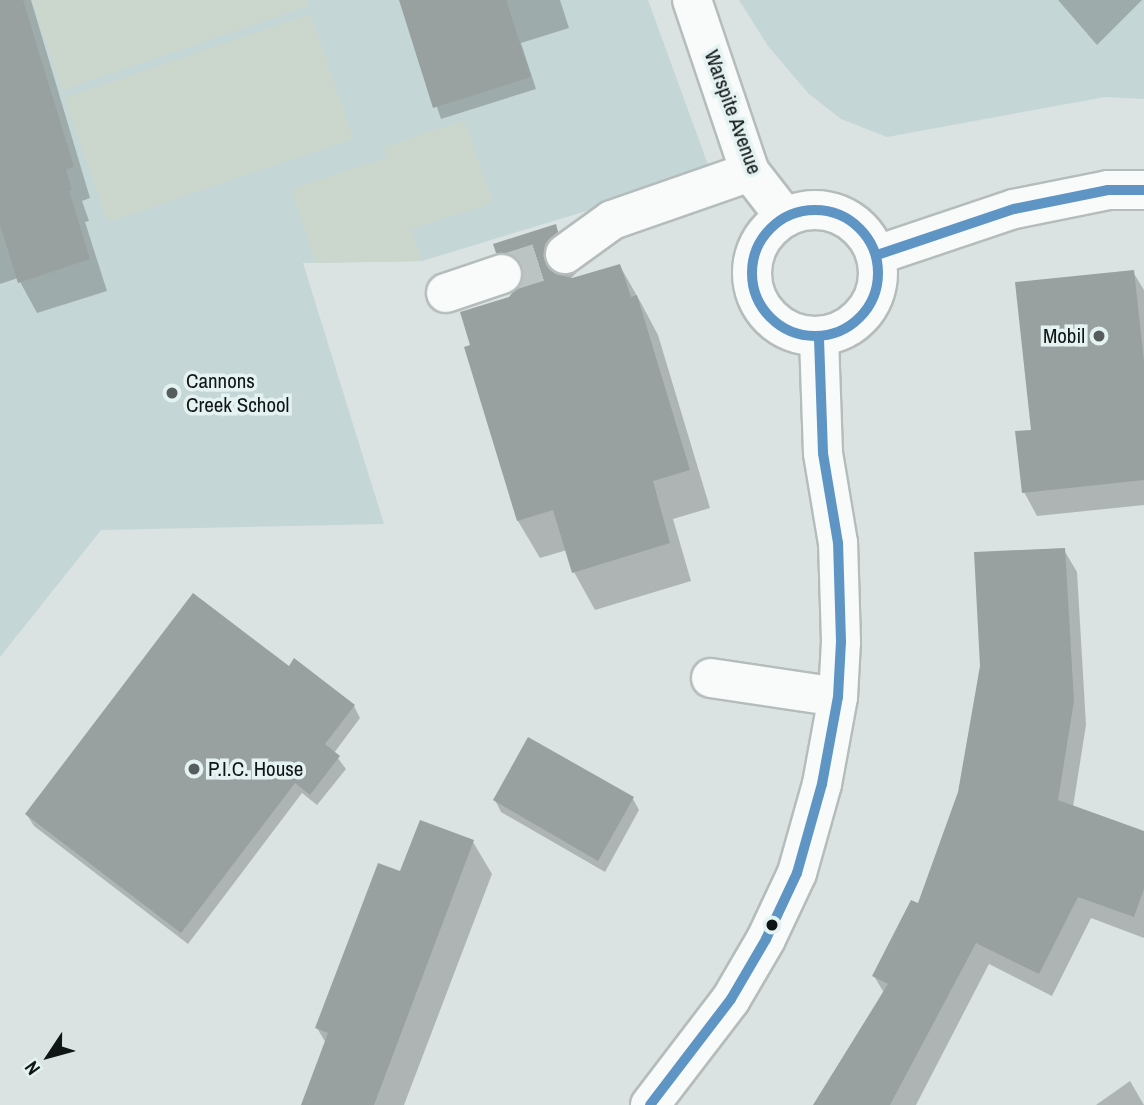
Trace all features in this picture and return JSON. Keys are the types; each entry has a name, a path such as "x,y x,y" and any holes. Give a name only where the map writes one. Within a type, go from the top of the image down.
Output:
{"main road":[{"name":"Warspite Avenue","path":"692,0 750,172 785,217"},
{"path":"565,254 612,220 750,172"},
{"path":"877,255 1046,201 1108,190 1144,191"},
{"path":"828,211 863,232 877,255 877,289 869,307 839,332 819,337 800,335 782,327 765,312 754,293 751,271 756,250 768,230 785,217 828,211"},
{"path":"446,293 502,274"},
{"path":"650,1105 731,999 797,873 822,784 838,697 838,543 822,453 819,337"},
{"path":"711,678 838,697"}],"shaded area":[{"name":"Cannons Creek School","path":"0,0 648,0 711,173 422,261 303,263 384,524 101,530 0,657"},
{"path":"32,0 306,0 308,6 62,90"},
{"path":"739,0 1144,0 1144,99 1105,97 887,137 841,119 808,93 768,46"},
{"path":"311,14 353,139 108,222 64,98"},
{"path":"464,120 493,203 411,229 422,261 316,263 291,189 386,158 384,147"}],"building":[{"path":"0,0 23,0 74,167 66,169 72,190 69,191 90,259 18,283 0,225"},
{"path":"399,0 506,0 531,77 433,108"},
{"path":"556,224 558,232 545,244 543,256 555,274 572,278 620,264 631,297 637,295 690,470 653,481 670,543 572,573 553,510 517,521 464,347 470,345 460,312 509,297 523,279 517,258 496,253 493,244"},
{"path":"1134,270 1144,361 1144,480 1022,493 1015,431 1031,430 1015,282"},
{"path":"1065,548 1074,701 1058,800 1144,831 1144,889 1134,917 1078,897 1039,974 976,943 890,1105 813,1105 888,984 872,976 911,900 918,903 958,792 980,666 974,552"},
{"name":"P.I.C. House","path":"193,593 289,666 294,658 355,705 325,744 340,756 310,795 295,783 181,933 25,814"},
{"path":"528,737 634,797 598,861 493,800"},
{"path":"420,820 474,840 374,1105 301,1105 328,1033 315,1028 378,863 400,871"}],"tunnel":[{"path":"502,274 565,254"}],"transit line":[{"path":"877,255 1014,209 1108,190 1144,190"},
{"path":"815,210 839,215 860,228 873,249 878,273 873,297 860,318 839,331 815,336 791,331 770,318 757,297 752,273 757,249 770,228 791,215 815,210"},
{"path":"650,1105 731,999 766,939 797,873 822,784 838,697 841,642 838,543 823,453 819,337"}],"place":[{"name":"Mobil","path":"1099,336"},
{"name":"Cannons Creek School","path":"172,393"},
{"name":"P.I.C. House","path":"194,769"}]}
